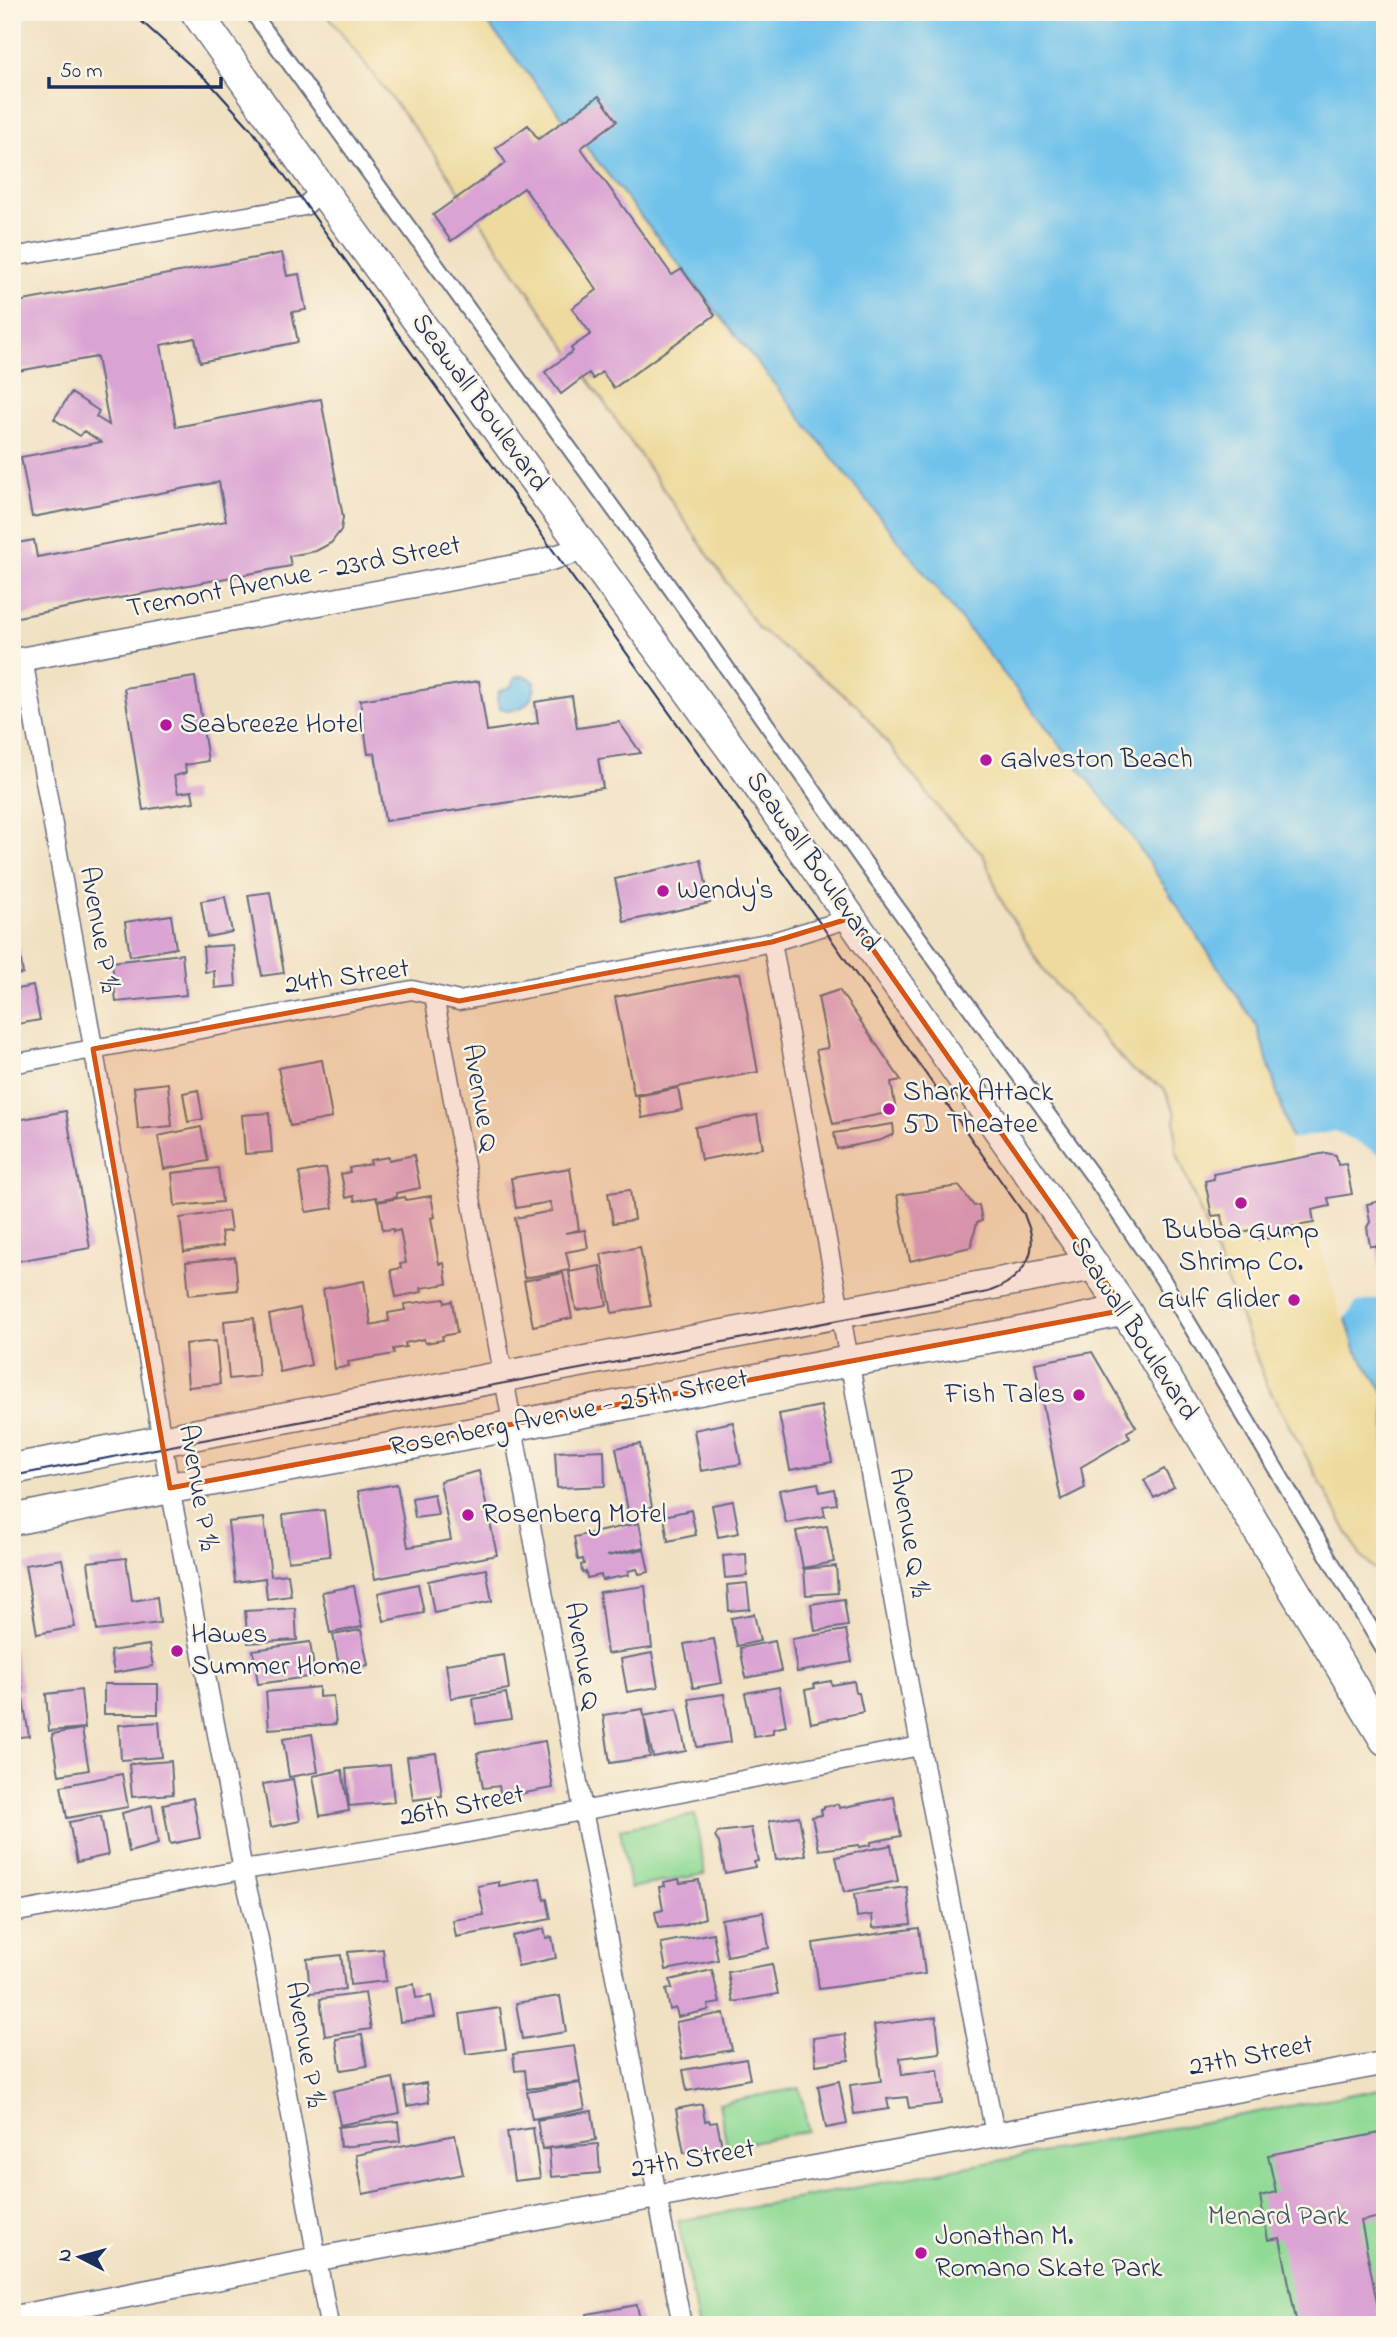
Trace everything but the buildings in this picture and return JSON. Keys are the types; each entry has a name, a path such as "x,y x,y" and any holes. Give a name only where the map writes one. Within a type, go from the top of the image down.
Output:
{"main road":[{"name":"Seawall Boulevard","path":"196,12 322,190 747,770 1125,1310 1385,1740"},
{"name":"Rosenberg Avenue - 25th Street","path":"12,1469 1094,1265"},
{"name":"Rosenberg Avenue - 25th Street","path":"12,1520 850,1361 1017,1333 1125,1310"}],"street":[{"path":"252,12 642,548 874,876 1100,1186 1162,1278 1385,1652"},
{"path":"12,257 305,206 322,190"},
{"name":"Tremont Avenue - 23rd Street","path":"17,660 539,562 586,548"},
{"name":"Avenue P ½","path":"17,660 93,1049 170,1488 243,1870 259,1939 329,2325"},
{"name":"24th Street","path":"12,1064 412,990 459,1001 772,942 851,918"},
{"name":"Avenue Q ½","path":"772,942 920,1746 995,2134"},
{"name":"Avenue Q","path":"434,996 511,1426 682,2325"},
{"name":"26th Street","path":"12,1913 243,1870 415,1843 920,1746"},
{"name":"27th Street","path":"12,2318 316,2259 1385,2063"}],"highlighted area":[{"path":"851,918 1125,1310 170,1488 93,1049 412,990 459,1001 772,942"}],"green space":[{"path":"695,1815 705,1874 630,1888 620,1829"},
{"path":"800,2088 808,2131 727,2147 719,2103"},
{"name":"Menard Park","path":"1385,2088 1385,2325 698,2325 678,2221"}],"sand":[{"name":"Galveston Beach","path":"325,12 479,12 1125,825 1257,1026 1355,1348 1385,1394 1385,1579 1361,1557 1267,1385 1176,1150 1175,1113 1164,1088 1132,1070 1045,973 1001,900 983,854 945,816 856,704 758,628 435,155"}],"water":[{"path":"479,12 1385,12 1385,1394 1355,1348 1257,1026 1124,825"},
{"path":"520,676 535,682 529,701 513,710 500,708 497,699 499,691 511,687 515,677"}],"pier":[{"path":"1335,1131 1385,1157 1385,1297 1356,1303 1343,1322 1288,1140"}],"tram line":[{"path":"12,1476 988,1292 1006,1284 1020,1271 1026,1264 1032,1245 1024,1214 822,926 252,130 208,81 131,12"}],"place":[{"name":"Seabreeze Hotel","path":"166,725"},
{"name":"Galveston Beach","path":"986,760"},
{"name":"Wendy's","path":"663,891"},
{"name":"Shark Attack 5D Theatee","path":"889,1109"},
{"name":"Bubba Gump Shrimp Co.","path":"1241,1203"},
{"name":"Gulf Glider","path":"1294,1300"},
{"name":"Fish Tales","path":"1079,1395"},
{"name":"Rosenberg Motel","path":"468,1515"},
{"name":"Hawes Summer Home","path":"177,1651"},
{"name":"Jonathan M. Romano Skate Park","path":"921,2253"}]}
